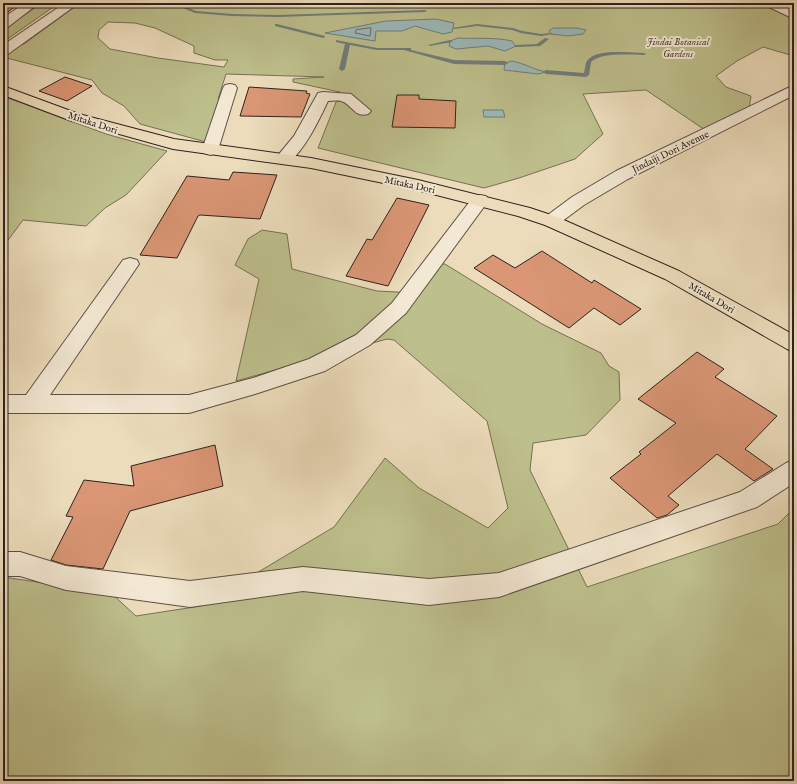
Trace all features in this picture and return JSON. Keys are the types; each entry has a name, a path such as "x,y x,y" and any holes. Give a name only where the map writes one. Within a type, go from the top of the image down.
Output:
{"main road":[{"path":"3,9 12,3"},
{"name":"Mitaka Dori","path":"3,90 74,117 173,144 318,164 480,200 551,221 672,275 794,344"}],"street":[{"path":"3,24 33,3"},
{"path":"3,52 73,3"},
{"path":"771,3 794,16"},
{"path":"210,150 230,88"},
{"name":"Jindaiji Dori Avenue","path":"551,221 578,200 622,175 794,89"},
{"path":"283,159 296,146 323,96 346,97 363,111"},
{"path":"3,404 189,404 255,386 317,365 363,340 399,308 480,200"},
{"path":"32,404 130,264"},
{"path":"3,564 20,564 66,578 190,594 303,579 429,592 499,585 748,500 794,470"}],"green space":[{"path":"42,3 59,3 3,42 3,30"},
{"name":"Jindai Botanical Gardens","path":"80,3 788,3 794,6 794,56 763,47 737,61 716,76 726,87 751,96 749,108 705,130 646,90 583,94 603,134 575,159 484,188 318,148 340,92 293,82 293,79 324,77 226,74 218,99 222,101 214,114 206,142 140,124 124,106 102,93 92,80 3,57 3,51 14,45 24,44","holes":["108,22 135,23 155,28 194,46 194,53 215,60 228,60 224,67 158,58 110,49 98,38 99,30"]},
{"path":"3,96 106,134 167,151 126,195 105,208 86,226 23,220 3,247"},
{"path":"262,230 287,234 292,269 377,291 416,293 437,264 445,264 542,324 601,353 609,366 619,372 620,400 586,435 533,443 530,470 587,587 778,524 794,508 794,781 3,781 3,577 111,593 136,616 201,606 334,527 385,458 419,488 488,528 508,508 487,421 394,340 387,339 236,381 259,279 235,265 248,239"}],"water":[{"path":"436,19 454,23 452,32 443,34 415,26 402,31 376,31 375,41 325,33 386,21"},
{"path":"553,28 577,28 586,30 583,34 568,36 551,34 549,31"},
{"path":"458,38 506,40 512,41 516,46 505,51 488,46 456,49 449,46 450,41"},
{"path":"512,61 546,72 538,74 504,70 505,63"},
{"path":"483,110 503,110 505,117 484,117"}],"building":[{"path":"65,77 92,86 67,101 39,91"},
{"path":"249,87 307,91 306,93 310,94 301,117 240,116"},
{"path":"397,95 419,95 419,99 456,101 455,128 392,127"},
{"path":"233,172 277,175 260,219 200,215 198,216 177,258 140,255 187,176 229,180"},
{"path":"397,198 429,205 388,286 346,276 367,239 372,240"},
{"path":"542,251 592,283 594,280 641,309 620,325 594,308 569,328 474,268 493,255 515,268"},
{"path":"697,352 724,369 715,377 777,416 745,449 773,469 754,481 717,454 668,496 679,505 667,515 657,518 610,478 641,454 639,452 676,423 638,399"},
{"path":"215,445 223,486 130,511 103,569 66,565 51,560 73,517 66,516 84,480 134,486 131,466"}],"waterway":[{"path":"173,3 195,12 232,15 278,16 425,11"},
{"path":"277,25 323,37"},
{"path":"454,28 477,25 513,29 521,32 541,35 551,34"},
{"path":"516,46 538,45 547,39"},
{"path":"338,41 348,43"},
{"path":"430,45 450,41"},
{"path":"342,69 348,43"},
{"path":"348,43 377,49 409,49"},
{"path":"406,50 454,62 505,63"},
{"path":"546,72 586,75 589,62 593,58 615,54 644,54"}]}
